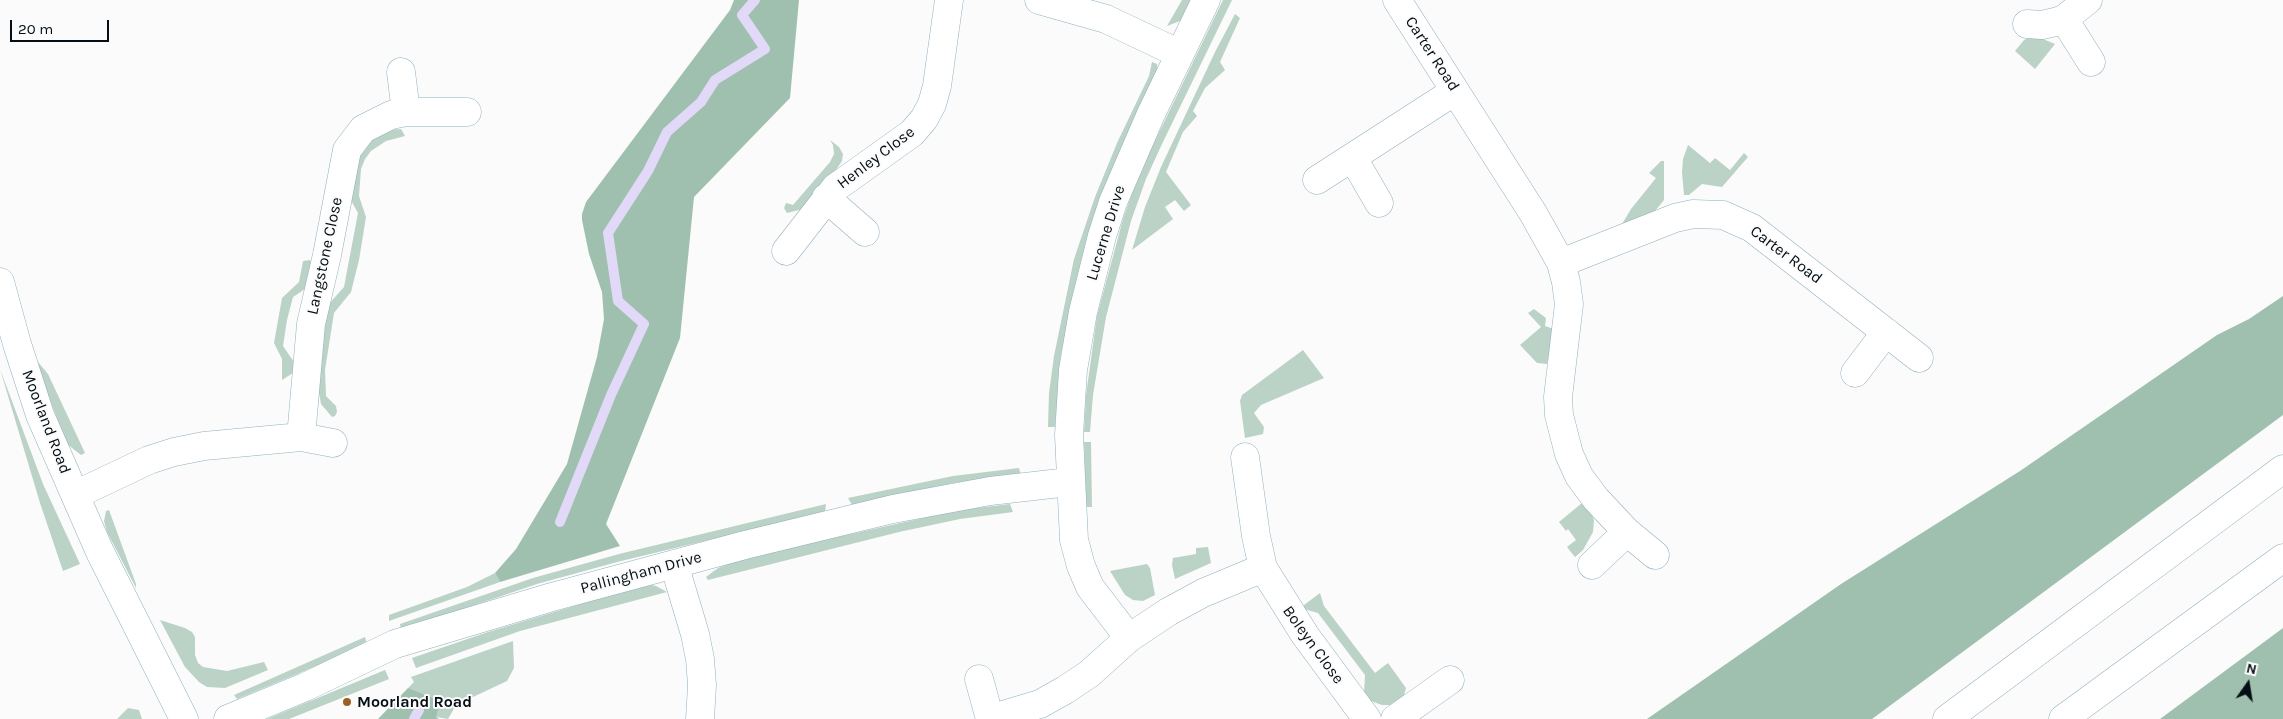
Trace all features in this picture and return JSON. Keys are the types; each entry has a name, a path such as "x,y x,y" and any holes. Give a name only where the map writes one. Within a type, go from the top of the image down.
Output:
{"main road":[{"name":"Henley Close","path":"786,251 826,198 848,178 912,133 924,119 932,104 937,86 949,0"},
{"path":"1039,0 1106,19 1180,54"},
{"name":"Lucerne Drive","path":"1069,482 1068,435 1073,370 1083,312 1102,236 1130,161 1206,0"},
{"name":"Carter Road","path":"1397,0 1533,212 1561,262 1569,304 1558,397 1563,431 1569,454 1580,476 1596,499 1627,532 1655,555"},
{"path":"2027,24 2042,25 2064,19 2088,0"},
{"path":"2064,19 2091,62"},
{"path":"401,72 406,112"},
{"path":"1316,180 1455,91"},
{"name":"Langstone Close","path":"301,437 311,324 347,150 363,129 375,121 406,112 467,112"},
{"path":"1353,158 1378,203"},
{"name":"Henley Close","path":"826,198 865,232"},
{"name":"Carter Road","path":"1561,262 1674,218 1693,214 1722,215 1752,228 1919,358"},
{"name":"Moorland Road","path":"0,282 17,344 40,415 100,552 184,719"},
{"path":"1855,373 1886,332"},
{"path":"75,495 149,460 174,452 204,446 301,437 333,443"},
{"name":"Boleyn Close","path":"1245,457 1256,536 1263,568 1283,603 1305,635 1367,719"},
{"path":"1947,719 2283,468"},
{"path":"1069,482 1074,540 1081,566 1100,602 1128,638"},
{"name":"Pallingham Drive","path":"228,719 305,687 395,644 552,597 843,521 990,490 1069,482"},
{"path":"1592,565 1627,532"},
{"path":"2063,719 2283,558"},
{"path":"674,564 696,634 702,685 700,719"},
{"path":"979,679 990,719 1040,704 1089,674 1128,638 1168,612 1203,593 1263,568"},
{"path":"1395,719 1450,680"}],"green space":[{"path":"734,0 799,0 790,98 694,197 680,338 606,524 620,546 500,582 495,573 516,549 567,464 597,357 604,319 602,292 589,254 582,220 586,202 730,10"},
{"path":"1182,0 1192,0 1180,21 1167,26"},
{"path":"1223,0 1232,0 1146,179 1131,221 1106,317 1093,395 1090,432 1084,432 1086,395 1097,316 1123,219 1138,176"},
{"path":"1235,14 1240,18 1220,62 1225,70 1205,88 1193,111 1197,116 1183,132 1166,172 1191,205 1184,211 1175,200 1165,207 1173,219 1132,250 1145,207 1161,167"},
{"path":"2030,37 2038,37 2055,44 2035,69 2015,51 2024,40"},
{"path":"1152,62 1157,64 1158,72 1102,199 1082,259 1061,354 1055,427 1048,427 1049,393 1054,356 1074,259 1095,197 1117,143 1149,76"},
{"path":"401,129 405,136 386,141 371,151 361,169 359,196 366,217 359,260 351,292 334,313 325,370 326,396 336,406 337,412 332,417 321,404 318,387 323,329 328,305 344,287 358,213 348,195 354,160 367,141 386,130"},
{"path":"830,140 839,147 843,154 842,161 836,170 821,184 803,209 787,213 784,208 786,203 793,205 830,162 834,154 833,145"},
{"path":"1688,145 1710,163 1715,158 1730,170 1744,153 1748,157 1722,187 1702,184 1689,195 1684,195 1683,159"},
{"path":"1661,161 1664,161 1664,200 1655,211 1622,224 1631,209 1656,178 1649,173"},
{"path":"310,260 313,266 308,287 293,297 283,346 294,362 293,373 282,380 282,359 274,343 282,298 299,282 303,261"},
{"path":"2283,296 2283,415 1872,719 1647,719 1841,584 2020,471 2217,335 2249,319"},
{"path":"1534,309 1546,318 1545,326 1554,329 1547,364 1537,363 1520,345 1541,327 1528,313"},
{"path":"1303,350 1324,378 1261,405 1254,413 1264,427 1263,434 1245,438 1240,401 1242,395"},
{"path":"33,356 48,374 85,453 81,455 67,444"},
{"path":"0,369 43,484 80,564 63,571 40,503"},
{"path":"1084,442 1091,442 1092,507 1086,507"},
{"path":"1019,468 1021,475 953,483 852,505 848,498 953,476"},
{"path":"1582,503 1590,511 1594,520 1593,532 1583,550 1575,557 1567,547 1576,540 1568,529 1566,531 1559,522"},
{"path":"826,504 825,512 621,561 537,584 401,630 400,624 533,578 619,554"},
{"path":"1010,504 1013,512 960,519 899,532 708,580 706,577 718,568 736,561 815,542 959,510"},
{"path":"109,510 136,588 107,532 104,521 106,511"},
{"path":"1208,547 1211,563 1175,579 1172,565 1173,558 1196,554 1196,548"},
{"path":"1147,564 1150,568 1155,595 1143,601 1133,600 1125,595 1110,571"},
{"path":"495,573 500,582 389,621 389,615 467,587"},
{"path":"647,584 667,592 520,631 416,668 412,658 488,632"},
{"path":"1320,593 1324,606 1375,673 1388,663 1406,688 1403,699 1393,705 1382,705 1371,701 1364,693 1365,675 1318,613 1300,608"},
{"path":"160,620 192,632 195,637 195,655 198,663 203,667 227,671 264,662 268,670 225,688 207,687 199,682 185,667"},
{"path":"2283,628 2283,719 2160,719"},
{"path":"365,637 367,645 237,699 234,695"},
{"path":"513,641 514,668 507,681 456,705 448,719 436,717 408,688 414,682 411,677"},
{"path":"385,670 389,679 289,719 267,719"},
{"path":"408,688 440,701 436,717 439,719 378,719"},
{"path":"128,708 139,710 142,719 117,719"}],"waterway":[{"path":"560,522 611,395 644,324 618,301 608,233 648,171 667,132 701,102 715,80 765,49 742,15 755,0"},
{"path":"414,719 419,710"}],"place":[{"name":"Moorland Road","path":"347,702"}]}
